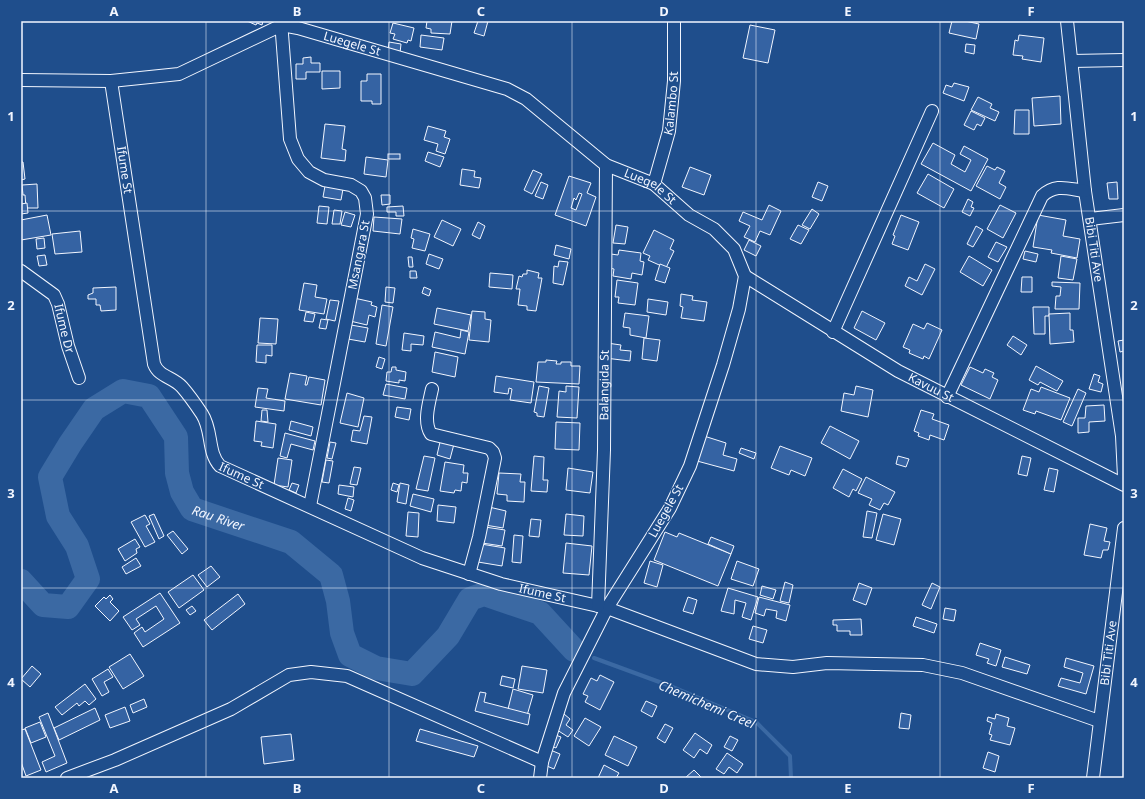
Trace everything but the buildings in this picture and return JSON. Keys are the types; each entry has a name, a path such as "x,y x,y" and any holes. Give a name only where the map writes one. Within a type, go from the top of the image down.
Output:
{"street":[{"name":"Kalambo St","path":"654,184 669,131 674,81 674,21"},
{"name":"Bibi Titi Ave","path":"1067,21 1085,191 1122,436 1124,477"},
{"name":"Luegele St","path":"282,23 507,89 526,99 606,166 654,184 689,215 714,229 734,249 745,276 739,309 723,365 690,466 670,508 602,607 564,694 542,762 540,778"},
{"path":"21,80 111,81 179,74 282,23"},
{"name":"Msangara St","path":"282,23 290,139 298,159 309,172 324,180 351,185 361,191 365,198 367,214 310,506"},
{"path":"1072,61 1124,60"},
{"name":"Ifume St","path":"111,81 149,344 156,370 182,386 202,415 207,424 212,452 220,466 422,558 501,584 602,607 756,664 793,667 827,663 923,665 962,673 1100,721"},
{"path":"834,332 932,111"},
{"name":"Balangida St","path":"602,607 606,166"},
{"path":"947,397 1042,196 1050,189 1058,188 1085,191"},
{"path":"1090,219 1124,215"},
{"name":"Ifume Dr","path":"21,271 54,295 58,304 68,346 79,378"},
{"name":"Kavuu St","path":"745,276 898,371 1124,485"},
{"path":"432,389 428,422 428,429 431,434 489,448 493,452 495,458 479,537 469,574"},
{"name":"Bibi Titi Ave","path":"1093,778 1124,528"},
{"path":"67,778 114,760 231,709 289,675 311,672 347,676 542,762"}],"waterway":[{"name":"Rau River","path":"21,581 43,605 68,607 88,579 77,546 58,516 50,477 94,409 123,391 149,396 176,437 177,473 182,492 192,509 291,542 331,575 338,601 342,633 350,655 376,668 412,674 448,636 470,599 484,594 540,613 574,650"},
{"name":"Chemichemi Creel","path":"594,658 673,687 756,722 790,756 791,778"}]}
